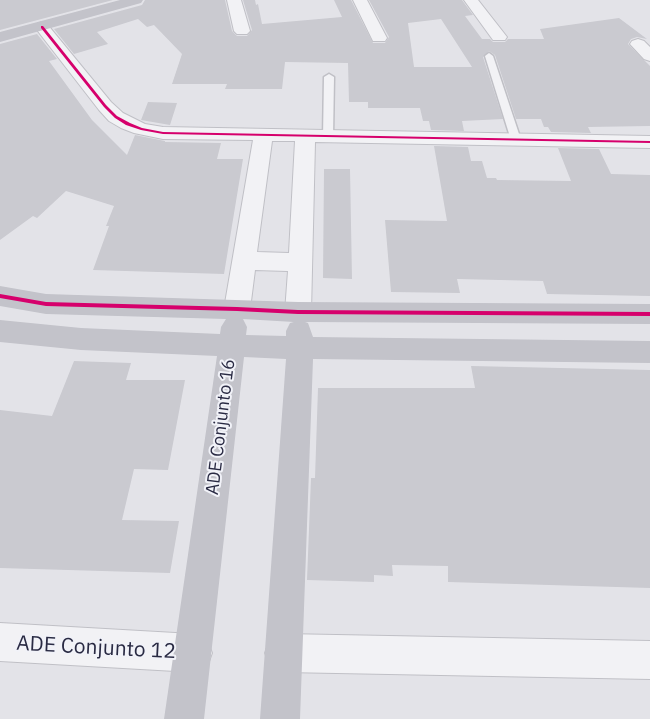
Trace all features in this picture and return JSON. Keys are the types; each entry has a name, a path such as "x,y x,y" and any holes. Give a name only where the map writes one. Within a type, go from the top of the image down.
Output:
{"street":[{"path":"0,37 136,0"},
{"path":"234,0 242,31"},
{"path":"360,0 379,38"},
{"path":"471,0 499,37"},
{"path":"42,27 105,106 116,117 128,124 163,133 262,144 304,145 328,137 650,142"},
{"name":"ADE Conjunto 16","path":"184,719 231,345 262,144"},
{"path":"280,719 300,348 298,312 304,145"},
{"path":"243,261 300,262"},
{"path":"0,296 46,304 298,312 650,314"},
{"path":"0,331 46,337 300,348 650,352"},
{"name":"ADE Conjunto 12","path":"0,642 192,653"},
{"path":"284,653 650,660"}],"lane":[{"path":"490,56 516,140"},
{"path":"328,137 330,77"}],"building":[{"path":"0,0 113,0 0,30"},
{"path":"145,0 225,0 232,31 237,36 247,36 252,30 243,0 255,0 256,5 258,4 262,24 342,17 334,0 351,0 373,43 385,43 389,37 369,0 462,0 473,15 465,16 482,39 490,39 493,42 505,42 508,39 544,39 540,29 619,18 647,39 637,37 631,39 628,44 650,66 650,126 588,127 591,133 551,132 548,127 544,127 541,119 516,119 495,55 489,51 483,57 503,119 462,121 464,131 431,130 429,121 423,121 420,108 368,108 368,102 349,102 348,63 285,62 282,89 225,89 227,84 172,84 182,54 154,25 147,27 138,19 97,32 108,44 74,54 54,29 142,5","holes":["441,19 472,67 414,67 408,23"]},
{"path":"37,34 57,59 49,61 92,120 127,155 135,135 165,142 221,143 217,159 243,159 224,274 93,270 114,206 66,191 37,218 33,216 0,240 0,44"},
{"path":"148,102 177,103 170,125 141,120"},
{"path":"434,146 468,147 471,161 482,161 487,178 496,178 497,180 571,181 558,148 599,149 611,174 650,175 650,296 547,294 543,281 457,279 460,293 391,292 385,220 447,221"},
{"path":"324,169 350,169 352,279 323,278"},
{"path":"74,361 131,363 126,380 185,380 168,470 134,469 122,520 179,521 170,573 0,568 0,410 52,416"},
{"path":"471,366 650,370 650,588 448,582 448,566 392,565 393,576 374,575 374,582 307,580 311,478 315,478 318,388 475,388"}],"cycle path":[{"path":"42,27 105,106 116,117 141,129 163,133 650,142"},
{"path":"0,296 46,304 298,312 650,314"}]}
